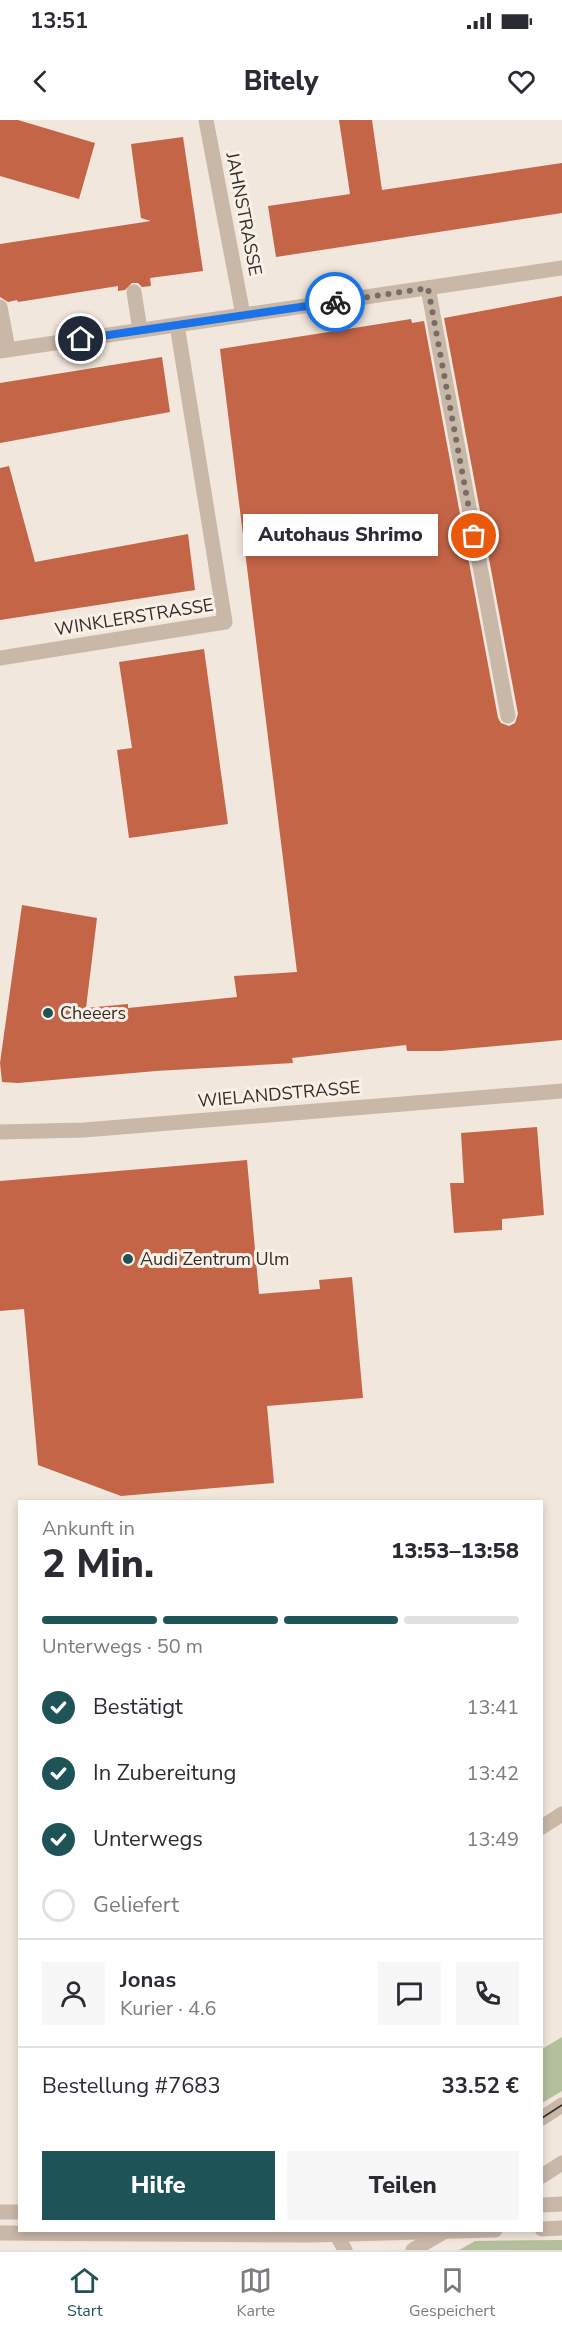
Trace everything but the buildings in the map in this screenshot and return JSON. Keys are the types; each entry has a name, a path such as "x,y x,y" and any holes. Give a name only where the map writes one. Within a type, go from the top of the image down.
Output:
{"street":[{"name":"JAHNSTRASSE","path":"206,120 243,315"},
{"path":"0,307 4,350 562,268"},
{"path":"428,288 508,716"},
{"path":"134,292 140,330"},
{"name":"WINKLERSTRASSE","path":"0,658 225,622 177,325"},
{"name":"WIELANDSTRASSE","path":"0,1132 84,1130 562,1091"},
{"path":"543,1826 562,1814"},
{"path":"543,2117 562,2105"},
{"path":"543,2175 562,2163"},
{"path":"543,2205 562,2204"},
{"path":"0,2212 18,2212"},
{"path":"543,2229 562,2228"},
{"path":"0,2234 335,2232 345,2250"},
{"path":"413,2250 443,2232"}],"green space":[{"path":"562,2037 562,2091 543,2102 543,2048"},
{"path":"562,2240 562,2250 459,2250 475,2241"}],"tram line":[{"path":"543,2117 562,2105"}],"way so far":[{"path":"335,302 428,288 474,536"}],"place":[{"name":"Autohaus Shrimo","path":"474,536"},
{"name":"Cheeers","path":"48,1013"},
{"name":"Audi Zentrum Ulm","path":"128,1259"}],"route":[{"path":"81,339 335,302"}]}
